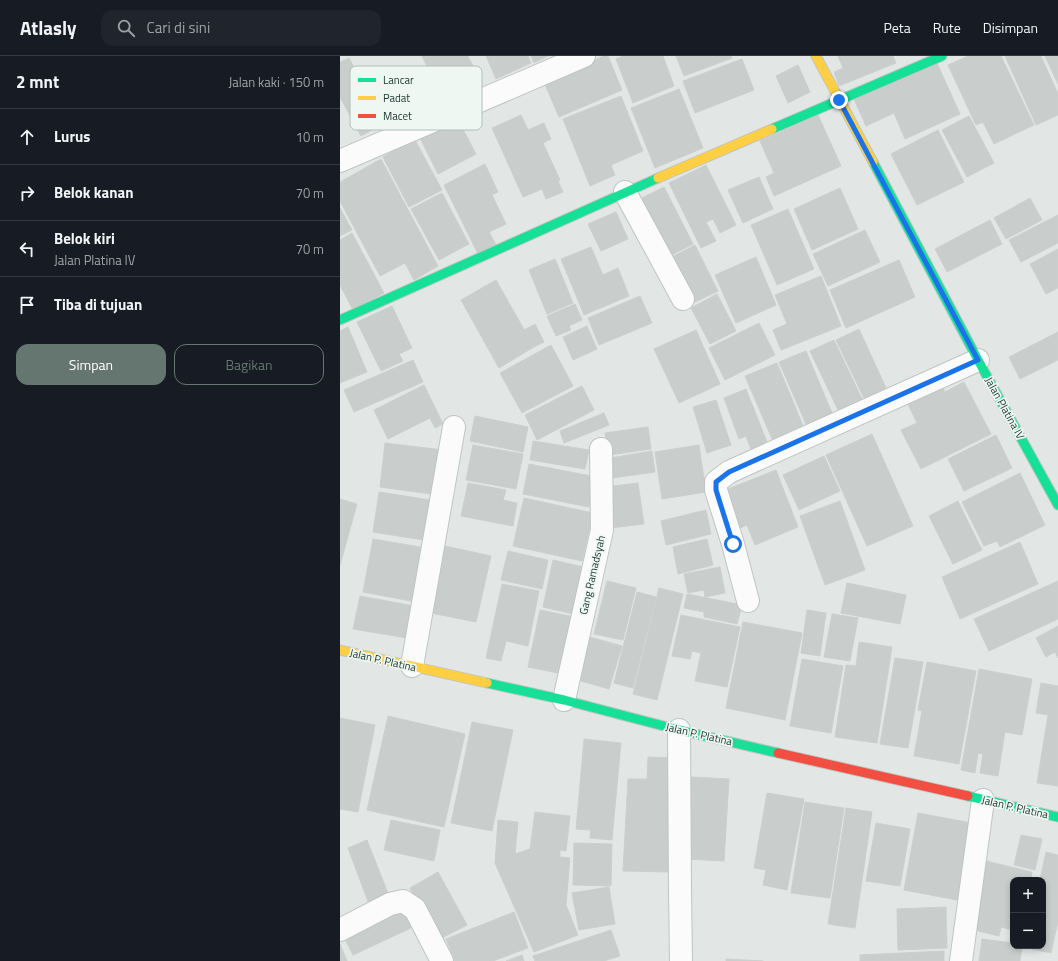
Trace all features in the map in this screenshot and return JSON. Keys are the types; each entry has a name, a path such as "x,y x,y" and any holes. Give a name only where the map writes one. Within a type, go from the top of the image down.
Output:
{"street":[{"path":"482,100 584,56"},
{"name":"Jalan Platina IV","path":"816,56 978,360 1058,505"},
{"path":"340,320 625,192 942,56"},
{"path":"340,161 412,130"},
{"path":"625,192 683,299"},
{"path":"748,601 733,544 716,490 716,482 729,472 978,360"},
{"path":"412,666 454,427"},
{"name":"Gang Ramadsyah","path":"564,700 602,530 601,449"},
{"name":"Jalan P. Platina","path":"340,650 564,700 679,730 1058,817"},
{"path":"679,730 681,961"},
{"path":"961,961 983,800"},
{"path":"340,930 390,904 403,901 415,909 442,961"}],"building":[{"path":"422,56 468,56 473,66 427,66"},
{"path":"486,56 528,56 531,63 496,79"},
{"path":"531,56 548,56 534,63"},
{"path":"604,56 608,56 622,90 559,117 544,82"},
{"path":"623,56 663,56 674,86 633,103 616,59"},
{"path":"676,56 731,56 732,58 684,76"},
{"path":"838,56 893,56 896,63 839,86 834,72 843,68"},
{"path":"968,56 1001,56 1034,125 994,144 983,122 976,125 948,65"},
{"path":"1005,56 1041,56 1058,94 1058,115 1036,125"},
{"path":"1045,56 1058,56 1058,84"},
{"path":"349,58 353,66 350,66 350,116 340,97 340,62"},
{"path":"742,59 754,90 695,113 683,81"},
{"path":"936,61 960,114 905,139 894,113 866,126 854,99"},
{"path":"798,65 810,92 788,103 776,76"},
{"path":"679,89 703,148 655,168 631,108"},
{"path":"621,96 643,151 611,165 615,175 590,186 563,119"},
{"path":"521,115 528,130 544,123 551,139 543,143 560,180 558,181 563,192 546,199 542,189 523,197 492,128"},
{"path":"818,115 841,166 774,196 766,177 774,173 760,141"},
{"path":"969,116 994,163 967,177 942,130"},
{"path":"358,130 372,130 361,136"},
{"path":"435,130 463,130 476,154 438,174 420,138"},
{"path":"938,130 964,182 917,205 891,154"},
{"path":"415,140 442,190 409,207 383,157"},
{"path":"381,159 438,266 414,280 405,263 380,276 340,201 340,182"},
{"path":"485,164 498,192 492,195 506,224 489,232 496,245 478,254 444,185"},
{"path":"706,165 736,225 720,233 713,219 706,222 716,241 701,248 669,183"},
{"path":"759,177 773,209 743,223 728,190"},
{"path":"664,187 693,244 666,258 636,201"},
{"path":"840,188 858,229 812,250 794,209"},
{"path":"442,193 469,244 439,260 411,209"},
{"path":"1030,198 1042,220 1006,239 994,218"},
{"path":"340,208 352,230 340,236"},
{"path":"788,209 814,269 777,285 751,225"},
{"path":"616,212 628,239 601,251 588,224"},
{"path":"1058,215 1058,243 1021,262 1009,240"},
{"path":"990,220 1002,244 947,272 935,249"},
{"path":"865,230 880,262 828,286 813,254"},
{"path":"352,233 384,293 353,310 340,285 340,240"},
{"path":"695,245 718,291 689,305 666,260"},
{"path":"591,247 603,275 618,268 629,296 584,315 561,259"},
{"path":"1058,249 1058,288 1046,294 1030,264"},
{"path":"756,257 776,305 736,323 715,275"},
{"path":"555,259 573,303 547,314 529,270"},
{"path":"899,260 915,297 846,328 830,290"},
{"path":"821,276 841,326 781,350 773,330 787,324 775,295"},
{"path":"496,280 534,347 499,368 461,300"},
{"path":"717,294 736,331 710,344 691,308"},
{"path":"640,296 652,323 599,345 588,318"},
{"path":"575,304 582,320 569,326 571,330 556,336 547,316"},
{"path":"392,306 412,348 399,354 403,361 381,371 357,322"},
{"path":"759,323 775,355 725,380 709,348"},
{"path":"535,324 544,342 534,347 524,330"},
{"path":"587,326 597,349 573,360 563,337"},
{"path":"348,327 367,372 340,383 340,331"},
{"path":"859,329 886,388 864,398 836,340"},
{"path":"696,330 720,384 679,403 654,349"},
{"path":"1058,332 1058,360 1020,379 1009,357"},
{"path":"834,340 862,399 838,410 810,351"},
{"path":"551,345 573,386 522,413 500,373"},
{"path":"806,351 835,420 809,431 779,362"},
{"path":"413,360 423,382 354,412 344,390"},
{"path":"777,363 806,433 775,446 745,376"},
{"path":"964,382 991,434 921,469 901,430 917,423 907,402 941,385 945,392"},
{"path":"424,385 443,424 435,428 430,418 388,439 374,410"},
{"path":"582,386 594,410 537,440 525,415"},
{"path":"746,389 767,442 751,449 746,436 739,439 724,398"},
{"path":"716,400 731,445 707,453 693,407"},
{"path":"604,413 609,425 564,443 560,431"},
{"path":"475,416 528,427 523,452 470,441"},
{"path":"648,427 651,449 609,455 605,433"},
{"path":"872,434 913,526 867,546 826,455"},
{"path":"996,435 1012,468 964,491 948,459"},
{"path":"533,441 589,450 585,469 530,460"},
{"path":"385,443 443,450 438,495 380,487"},
{"path":"473,445 523,454 516,489 466,480"},
{"path":"699,445 706,492 662,499 655,452"},
{"path":"652,451 655,472 612,478 610,458"},
{"path":"824,456 840,491 799,510 783,475"},
{"path":"529,464 596,477 589,507 523,494"},
{"path":"776,470 798,527 755,545 747,525 738,529 723,491"},
{"path":"1020,473 1045,525 1000,547 997,541 984,546 962,502"},
{"path":"468,483 506,490 503,500 517,503 513,526 461,516"},
{"path":"638,483 644,524 610,528 605,487"},
{"path":"379,492 437,501 430,541 373,532"},
{"path":"524,498 593,513 582,561 513,546"},
{"path":"340,499 357,504 340,565"},
{"path":"840,501 865,570 825,585 800,516"},
{"path":"958,501 982,550 953,564 929,516"},
{"path":"706,510 711,534 666,545 661,521"},
{"path":"373,539 426,548 416,602 363,592"},
{"path":"707,539 713,565 678,574 673,547"},
{"path":"1020,542 1038,584 960,619 942,577"},
{"path":"445,546 491,556 476,622 431,613"},
{"path":"508,551 548,560 542,589 501,580"},
{"path":"553,560 588,568 578,615 543,607"},
{"path":"720,567 725,593 705,597 704,590 688,593 684,574"},
{"path":"607,581 636,588 623,640 594,634"},
{"path":"1058,581 1058,619 989,651 974,619"},
{"path":"847,583 906,595 900,624 841,613"},
{"path":"502,584 539,591 528,646 506,641 501,661 486,658"},
{"path":"659,588 683,594 657,700 633,694"},
{"path":"637,592 656,597 633,688 614,683"},
{"path":"687,594 742,605 737,624 704,617 704,612 684,608"},
{"path":"360,596 414,606 408,638 353,629"},
{"path":"540,610 579,618 568,675 528,667"},
{"path":"807,610 826,613 820,656 801,653"},
{"path":"832,614 858,618 850,661 824,657"},
{"path":"681,615 740,627 727,687 695,681 701,653 692,651 690,659 672,656"},
{"path":"743,622 802,633 785,720 726,708"},
{"path":"1058,626 1058,658 1055,652 1046,657 1036,638"},
{"path":"586,636 622,646 609,689 574,679"},
{"path":"859,642 892,647 877,743 835,737 846,665 856,666"},
{"path":"895,658 923,662 908,748 880,744"},
{"path":"802,659 843,666 831,733 790,726"},
{"path":"927,662 976,671 959,764 914,756 922,711 918,710"},
{"path":"979,669 1032,679 1022,735 1005,732 998,776 980,773 983,754 978,753 975,773 961,770"},
{"path":"1041,683 1058,686 1058,786 1037,783 1048,715 1036,713"},
{"path":"388,716 465,734 444,827 367,810"},
{"path":"340,718 375,725 358,812 340,809"},
{"path":"472,722 513,730 492,831 451,823"},
{"path":"584,739 621,743 612,840 590,838 591,830 576,829"},
{"path":"648,757 674,758 669,872 623,871 628,779 647,779"},
{"path":"691,777 729,779 724,861 686,859"},
{"path":"767,793 804,799 787,890 763,885 766,870 754,868"},
{"path":"805,802 844,808 830,898 791,893"},
{"path":"846,808 872,812 855,928 828,924"},
{"path":"535,812 570,816 566,851 560,850 560,857 570,858 566,905 578,935 534,952 495,863 498,820 518,822 515,854 530,849"},
{"path":"918,813 972,823 957,900 904,890"},
{"path":"391,820 440,830 434,861 384,850"},
{"path":"876,823 910,829 900,886 866,881"},
{"path":"1021,835 1042,839 1035,870 1014,865"},
{"path":"367,840 389,896 369,904 348,848"},
{"path":"574,843 612,844 611,886 573,885"},
{"path":"1046,852 1058,855 1058,921 1051,953 1032,949 1046,949 1046,877 1041,877"},
{"path":"982,860 1032,872 1031,877 1010,877 1010,929 1001,927 999,936 966,928"},
{"path":"438,872 467,925 438,940 410,888"},
{"path":"609,887 615,924 579,930 572,893"},
{"path":"946,907 947,948 898,950 897,909"},
{"path":"401,908 411,928 353,955 343,935"},
{"path":"514,912 528,948 493,961 455,961 446,939"},
{"path":"611,930 620,956 604,961 535,961 533,956"},
{"path":"982,939 1010,943 1010,949 1022,949 1020,961 979,961"},
{"path":"340,944 347,961 340,961"},
{"path":"944,951 944,961 860,961 860,955"},
{"path":"522,955 524,961 506,961"},
{"path":"726,959 763,961 726,961"}],"traffic: fast":[{"path":"772,129 942,56"},
{"path":"873,162 978,360 1058,505"},
{"path":"340,320 658,178"},
{"path":"487,683 564,700 679,730 778,753"},
{"path":"968,796 1058,817"}],"traffic: slow":[{"path":"816,56 873,162"},
{"path":"658,178 772,129"},
{"path":"340,650 487,683"}],"traffic: jam":[{"path":"778,753 968,796"}],"route":[{"path":"733,544 716,490 716,482 729,472 978,360 839,100"}]}
